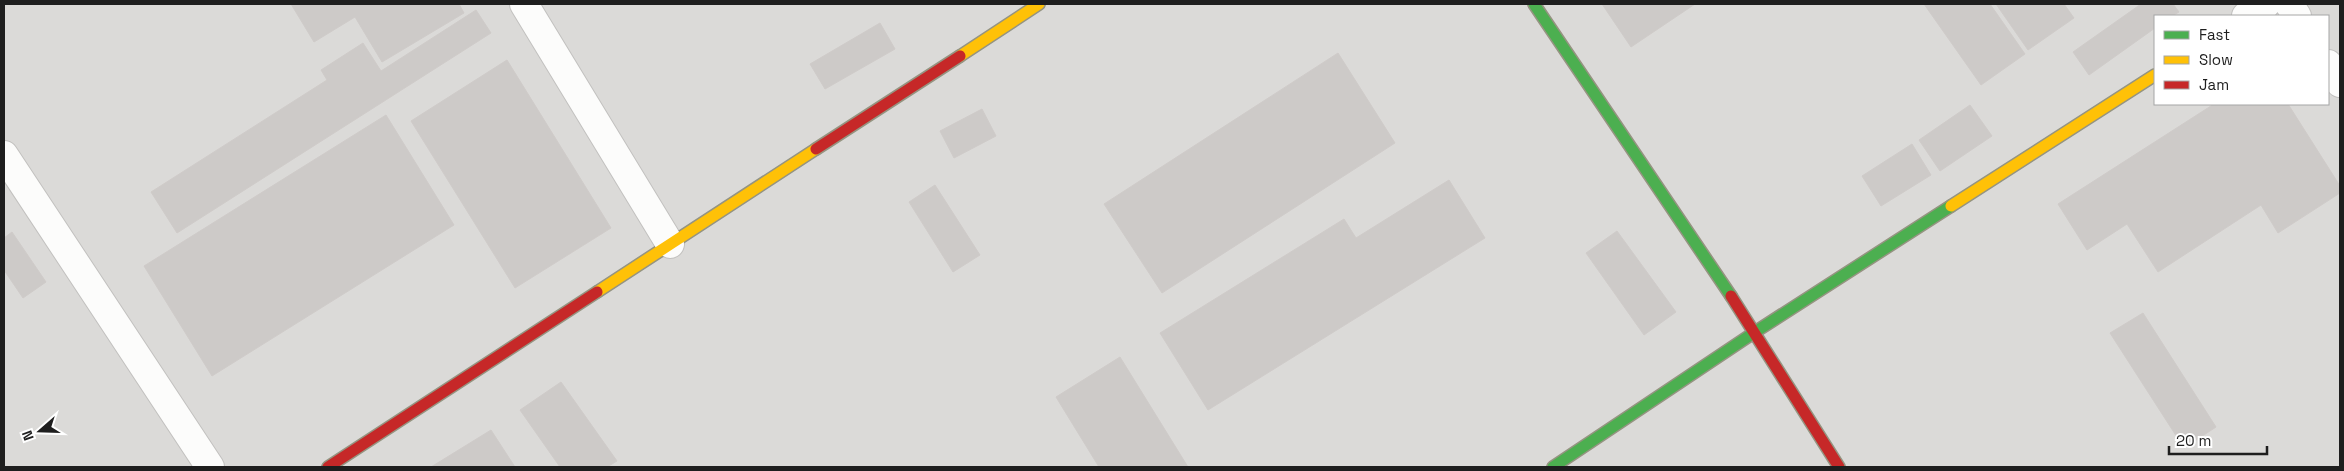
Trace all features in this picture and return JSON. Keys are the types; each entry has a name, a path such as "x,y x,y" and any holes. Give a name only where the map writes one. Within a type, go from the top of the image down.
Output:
{"street":[{"path":"524,4 670,244"},
{"path":"328,467 1038,4"},
{"path":"1534,4 1755,332 1838,467"},
{"path":"2248,15 2266,4"},
{"path":"2288,4 2296,15"},
{"path":"2329,66 2340,83"},
{"path":"1554,467 1755,332 2154,76"},
{"path":"4,155 210,467"}],"shaded area":[{"path":"4,4 2340,4 2340,467 4,467"}],"building":[{"path":"291,4 459,4 464,13 382,62 355,17 314,42"},
{"path":"1602,4 1695,4 1631,47"},
{"path":"1924,4 1990,4 2025,54 1981,85"},
{"path":"1996,4 2064,4 2074,18 2028,50"},
{"path":"2141,4 2173,4 2179,12 2174,15 2154,15 2154,29 2089,75 2073,52"},
{"path":"476,10 491,33 177,233 151,192 327,80 321,70 363,43 381,71"},
{"path":"880,23 895,49 825,89 810,64"},
{"path":"1338,53 1395,143 1162,293 1104,204"},
{"path":"507,60 611,228 515,288 411,121"},
{"path":"1970,105 1992,136 1940,171 1919,140"},
{"path":"2212,105 2289,105 2340,186 2340,193 2278,233 2261,205 2158,272 2127,224 2087,250 2058,204"},
{"path":"982,109 996,136 954,158 940,131"},
{"path":"386,115 454,225 212,376 144,266"},
{"path":"1912,144 1931,175 1881,206 1862,176"},
{"path":"1449,180 1485,238 1208,410 1160,333 1344,219 1356,238"},
{"path":"935,185 980,255 953,272 909,202"},
{"path":"1617,231 1676,312 1644,335 1586,253"},
{"path":"12,232 46,282 23,298 4,270 4,238"},
{"path":"2143,313 2216,427 2184,448 2110,333"},
{"path":"1120,357 1188,467 1099,467 1056,397"},
{"path":"561,382 617,461 607,467 560,467 520,410"},
{"path":"491,430 515,467 431,467"}],"traffic: fast":[{"path":"1534,4 1731,296"},
{"path":"1553,467 1755,332 1951,206"}],"traffic: slow":[{"path":"960,56 1039,4"},
{"path":"1951,206 2154,76"},
{"path":"597,292 816,149"}],"traffic: jam":[{"path":"816,149 960,56"},
{"path":"328,467 597,292"},
{"path":"1731,296 1839,467"}]}
